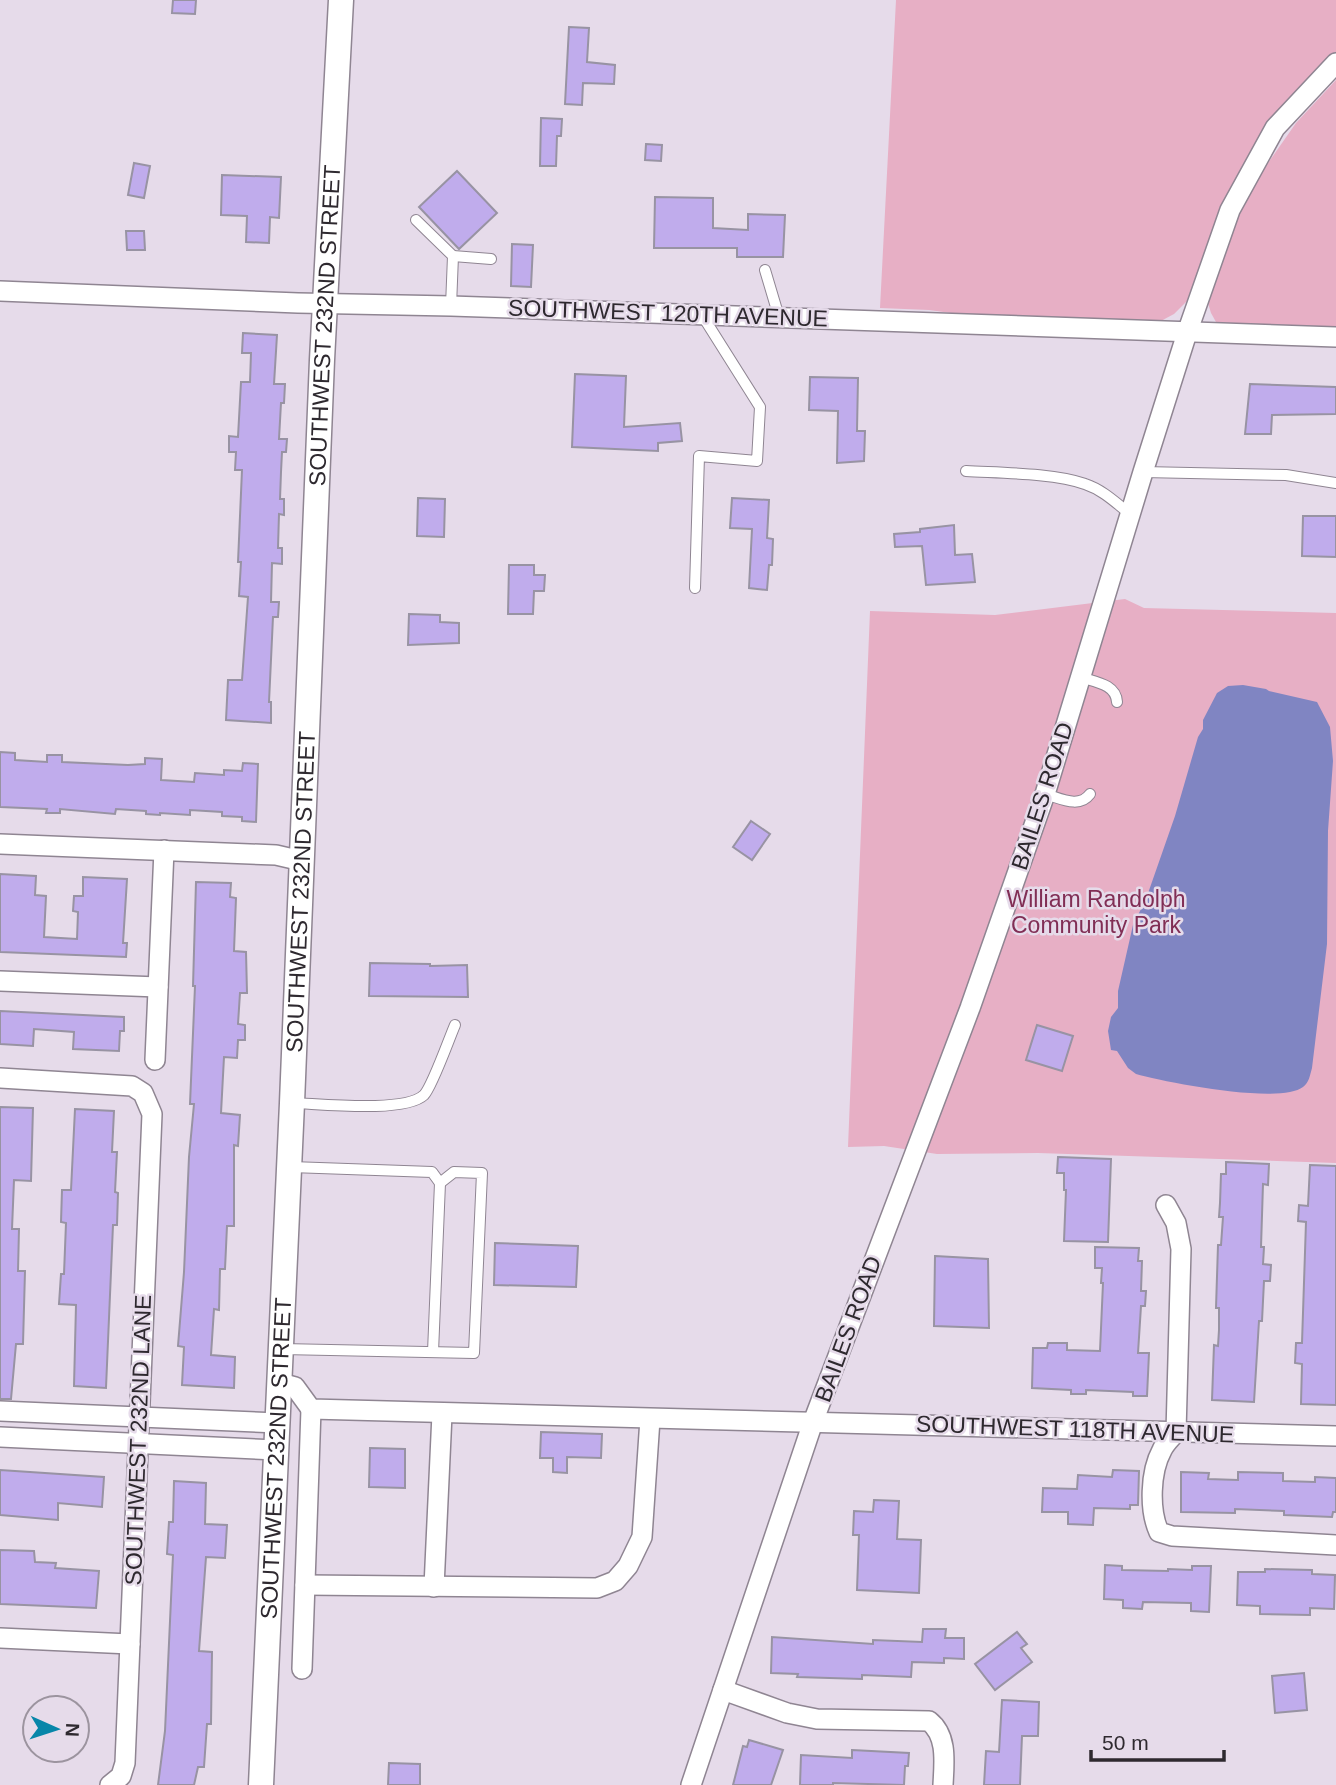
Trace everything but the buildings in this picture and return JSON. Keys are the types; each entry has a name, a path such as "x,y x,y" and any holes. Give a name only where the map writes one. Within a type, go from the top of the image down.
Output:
{"street":[{"name":"SOUTHWEST 232ND STREET","path":"261,1785 322,360 341,0"},
{"name":"BAILES ROAD","path":"691,1785 813,1422 970,1008 1045,794 1187,333 1230,210 1275,128 1336,63"},
{"name":"SOUTHWEST 120TH AVENUE","path":"0,291 1336,337"},
{"path":"0,844 276,855 302,860"},
{"path":"155,1060 164,850"},
{"path":"0,981 158,988"},
{"name":"SOUTHWEST 232ND LANE","path":"0,1079 125,1084 143,1094 149,1105 152,1122 125,1763 121,1776 111,1784"},
{"path":"1166,1205 1176,1223 1182,1261 1176,1432 1159,1455 1155,1473 1153,1507 1159,1532 1172,1536 1336,1545"},
{"path":"280,1383 295,1387 311,1409 302,1669"},
{"name":"SOUTHWEST 118TH AVENUE","path":"311,1409 1336,1436"},
{"path":"0,1411 278,1423"},
{"path":"434,1587 442,1414"},
{"path":"305,1586 597,1588 615,1581 628,1566 642,1537 650,1419"},
{"path":"0,1437 276,1450"},
{"path":"0,1638 130,1644"},
{"path":"723,1690 787,1713 817,1719 929,1721 937,1727 941,1736 944,1756 943,1785"}],"lane":[{"path":"416,220 453,256 491,259"},
{"path":"451,306 453,256"},
{"path":"765,270 779,317"},
{"path":"695,588 699,456 757,461 760,407 702,314"},
{"path":"966,471 1041,476 1083,483 1102,492 1131,515"},
{"path":"1143,472 1286,475 1336,483"},
{"path":"1080,677 1111,688 1116,694 1117,702"},
{"path":"1045,794 1076,803 1085,800 1090,794"},
{"path":"292,1103 380,1106 413,1102 425,1094 455,1025"},
{"path":"289,1167 432,1172 440,1183 433,1352"},
{"path":"281,1349 474,1353 482,1173 454,1172 440,1183"}],"green space":[{"path":"896,0 1336,0 1336,56 1246,162 1217,218 1187,301 1174,314 1159,322 965,315 880,308"},
{"path":"1336,80 1336,331 1223,325 1216,322 1208,303 1208,291 1240,213 1261,173 1296,123"},
{"name":"William Randolph Community Park","path":"1125,599 1144,608 1336,613 1336,1163 1038,1153 937,1154 884,1146 848,1147 870,611 995,615"}],"water":[{"path":"1243,685 1317,702 1330,727 1333,761 1328,831 1327,944 1312,1068 1303,1087 1290,1092 1271,1094 1221,1090 1136,1074 1128,1068 1117,1051 1111,1050 1108,1031 1111,1017 1118,1008 1118,991 1133,925 1146,899 1175,816 1198,737 1203,729 1203,720 1217,693 1228,686"}]}
